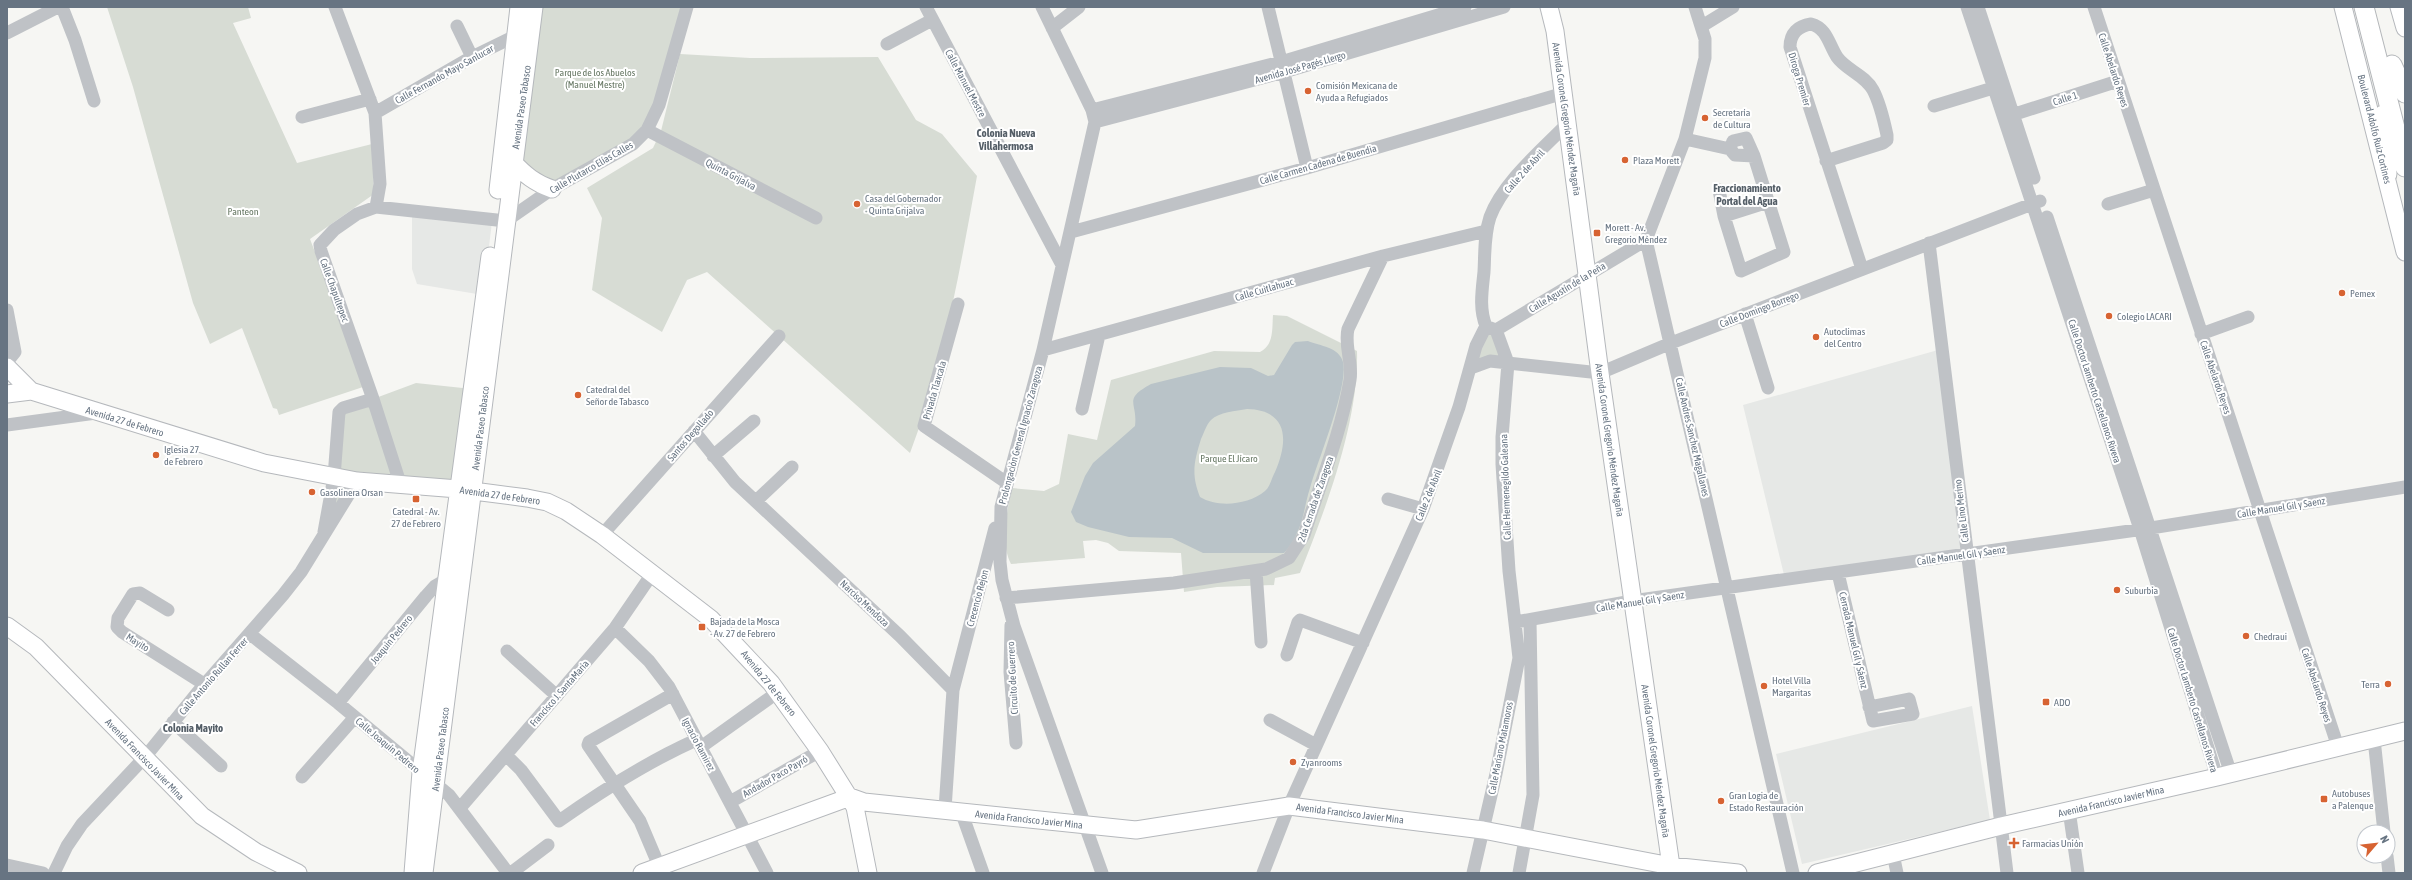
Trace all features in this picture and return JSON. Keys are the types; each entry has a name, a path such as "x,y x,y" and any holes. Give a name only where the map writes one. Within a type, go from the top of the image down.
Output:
{"highway":[{"path":"2364,7 2405,118"},
{"path":"2377,7 2385,65 2405,167"},
{"path":"2385,65 2387,174"},
{"path":"2385,65 2405,93"}],"main road":[{"name":"Avenida Paseo Tabasco","path":"424,873 435,783 465,490 500,221 515,36 519,7"},
{"name":"Avenida Paseo Tabasco","path":"500,221 513,162 534,7"},
{"name":"Avenida Coronel Gregorio Méndez Magaña","path":"1549,7 1556,31 1600,373 1672,870"},
{"name":"Boulevard Adolfo Ruiz Cortines","path":"2343,7 2387,174 2405,252"},
{"path":"2399,7 2405,28"},
{"path":"513,162 525,175 536,183 552,189"},
{"name":"Avenida 27 de Febrero","path":"7,367 31,391"},
{"name":"Avenida 27 de Febrero","path":"7,394 31,391 264,463 357,482 465,490 547,502 573,515 602,535 724,632 778,692 856,802 868,873"},
{"name":"Avenida Paseo Tabasco","path":"413,873 422,772 447,579 465,490"},
{"name":"Avenida Francisco Javier Mina","path":"7,626 36,647 142,760 187,814 206,830 277,873"},
{"name":"Avenida Francisco Javier Mina","path":"7,636 30,654 192,807 211,823 256,852 298,873"},
{"name":"Avenida Francisco Javier Mina","path":"1817,873 2001,826 2224,775 2405,731"},
{"name":"Avenida Francisco Javier Mina","path":"642,873 663,871 856,802 953,810 1111,828 1149,829 1289,806 1483,830 1672,870 1738,873"}],"street":[{"path":"7,33 58,7"},
{"path":"62,7 76,40 94,101"},
{"path":"335,7 375,113 380,184 376,207 500,221"},
{"name":"Calle Plutarco Elías Calles","path":"500,221 552,189 633,144 647,130 659,105 687,7"},
{"name":"Calle Manuel Mestre","path":"926,7 1062,265"},
{"path":"1042,7 1094,116"},
{"path":"1052,28 1079,7"},
{"path":"1268,7 1307,168"},
{"name":"Avenida José Pagés Llergo","path":"1282,67 1465,7"},
{"name":"Avenida José Pagés Llergo","path":"1094,116 1504,7"},
{"path":"1646,240 1684,140 1705,58 1706,45 1702,26 1695,7"},
{"path":"1702,26 1733,7"},
{"name":"Calle Doctor Lamberto Castellanos Rivera","path":"1967,7 1993,88 2037,202"},
{"name":"Calle Doctor Lamberto Castellanos Rivera","path":"1978,7 2012,115 2037,202 2146,529 2224,775"},
{"name":"Calle Abelardo Reyes","path":"2094,7 2338,748"},
{"path":"887,44 932,20"},
{"name":"Diroga Premier","path":"1826,161 1883,143 1887,140 1887,135 1875,95 1870,85 1842,62 1822,30 1811,24 1794,32 1791,37 1790,47 1826,161 1862,269"},
{"path":"457,26 472,57"},
{"name":"Calle Fernando Mayo Sanlucar","path":"375,113 472,57 515,36"},
{"name":"Calle 1","path":"2012,115 2118,81"},
{"path":"1934,106 1993,88"},
{"name":"Calle Carmen Cadena de Buendia","path":"1071,232 1307,168 1564,93"},
{"path":"302,117 370,99"},
{"name":"Prolongación General Ignacio Zaragoza","path":"1094,116 1071,232 1043,350 1001,507 1000,562 1006,598 1102,873"},
{"name":"Calle 2 de Abril","path":"1263,873 1289,806 1423,509 1439,469 1471,368 1476,346 1491,328 1481,311 1486,231 1495,205 1503,193 1568,124"},
{"name":"Quinta Grijalva","path":"647,130 816,218"},
{"path":"1719,190 1724,216 1741,271 1784,252 1754,156 1746,138 1733,141 1730,149"},
{"path":"1684,140 1730,149 1735,155 1754,156"},
{"path":"2108,204 2154,190"},
{"path":"1724,216 1768,202"},
{"name":"Calle Domingo Borrego","path":"1471,368 1490,361 1600,373 1745,314 2037,202"},
{"name":"Calle Chapultepec","path":"376,207 347,220 320,245 373,398 401,486"},
{"name":"Calle Cuitlahuac","path":"1043,350 1383,256 1486,231"},
{"name":"Calle Agustín de la Peña","path":"1491,328 1646,240"},
{"name":"Calle Andres Sanchez Magallanes","path":"1646,240 1793,873"},
{"name":"Calle Lino Merino","path":"1929,243 1966,554 2007,873"},
{"name":"2da Cerrada de Zaragoza","path":"1006,598 1174,583 1256,571 1276,566 1285,562 1293,555 1304,535 1347,397 1351,367 1346,335 1383,256"},
{"name":"Privada Tlaxcala","path":"958,304 924,426 1007,483"},
{"path":"7,310 14,352 7,362"},
{"path":"1745,314 1768,388"},
{"path":"2202,334 2248,316"},
{"name":"Calle Hermenegildo Galeana","path":"1491,328 1508,363 1502,437 1502,464 1509,571 1516,622"},
{"path":"1082,409 1099,335"},
{"name":"Santos Degollado","path":"602,535 778,336"},
{"path":"334,477 339,412 342,408 373,398"},
{"path":"7,425 99,412"},
{"path":"713,456 754,421"},
{"name":"Narciso Mendoza","path":"694,431 735,482 900,636 953,690"},
{"path":"756,501 792,467"},
{"name":"Calle Antonio Rullan Ferrer","path":"324,532 334,477"},
{"name":"Calle Antonio Rullan Ferrer","path":"54,873 67,846 82,824 142,760 204,684 250,634 301,572 324,532 357,482"},
{"name":"Calle Manuel Gil y Saenz","path":"1516,622 1632,602 2146,529 2405,487"},
{"path":"1388,499 1423,509"},
{"name":"Crecencio Rejon","path":"953,690 1001,507"},
{"path":"1256,571 1261,642"},
{"name":"Cerrada Manuel Gil y Sáenz","path":"1838,573 1870,707"},
{"name":"Francisco J. SantaMaría","path":"460,808 615,628 652,574"},
{"name":"Joaquín Pedrero","path":"338,703 426,596 435,586 447,579"},
{"name":"Mayito","path":"168,610 140,593 133,594 118,618 118,627 122,632 204,684"},
{"name":"Circuito de Guerrero","path":"1011,613 1010,672 1016,743"},
{"path":"1287,655 1300,620 1363,643"},
{"path":"1519,873 1526,839 1533,788 1530,620"},
{"name":"Calle Mariano Matamoros","path":"1473,873 1518,669 1516,622"},
{"name":"Ignacio Ramirez","path":"615,628 650,661 673,694 767,873"},
{"name":"Calle Joaquín Pedrero","path":"250,634 338,703 435,783 460,808 509,873"},
{"path":"507,651 557,696"},
{"path":"1518,669 1532,670"},
{"path":"953,690 953,810 983,873"},
{"path":"506,755 521,770 559,821 614,782 662,756 698,744 778,692"},
{"path":"663,871 640,821 588,745 589,742 621,722 673,694"},
{"path":"302,777 355,717"},
{"path":"1270,720 1316,745"},
{"path":"173,722 222,766"},
{"path":"2374,739 2383,824"},
{"name":"Andador Paco Payró","path":"730,802 820,750"},
{"path":"2069,810 2078,873"},
{"path":"509,873 548,845"},
{"path":"1893,854 1897,873"},
{"path":"7,865 43,873"}],"shaded area":[{"path":"412,213 492,222 483,295 417,284 412,269"},
{"path":"1308,341 1338,353 1343,362 1344,373 1337,406 1310,488 1301,522 1293,541 1284,553 1203,553 1172,538 1129,537 1088,527 1076,522 1071,512 1085,476 1093,463 1135,426 1133,402 1134,398 1142,389 1151,384 1220,367 1251,368 1268,376 1274,375 1295,342","holes":["1247,409 1261,411 1271,415 1278,421 1282,429 1283,438 1279,460 1267,489 1258,496 1242,502 1224,504 1215,503 1200,497 1195,481 1194,468 1201,439 1209,422 1214,417 1228,412"]},
{"path":"1938,350 1963,551 1785,579 1743,405"},
{"path":"1972,706 1990,820 1802,864 1776,754"}],"green space":[{"name":"Panteon","path":"107,7 248,7 251,18 233,23 297,163 372,144 374,194 310,239 366,386 279,415 277,409 273,408 242,328 210,344 193,303 133,87"},
{"name":"Parque de los Abuelos (Manuel Mestre)","path":"534,7 683,7 647,130 552,189 513,162"},
{"path":"680,54 750,58 878,57 916,120 942,134 977,176 942,351 922,419 910,453 707,272 687,280 662,332 592,290 602,218 587,188 653,148 661,131"},
{"name":"Parque El Jícaro","path":"1273,315 1287,316 1357,351 1353,406 1347,435 1330,493 1300,573 1275,578 1274,585 1217,587 1184,592 1181,553 1119,551 1108,543 1096,540 1083,541 1085,558 1011,564 1005,537 1008,506 1012,488 1044,491 1059,484 1068,434 1097,440 1111,380 1214,351 1260,352 1265,349 1270,341"},
{"path":"1486,326 1508,363 1480,363 1476,346"},
{"path":"416,383 472,389 458,489 357,482 324,532 338,417 373,399"}],"place":[{"name":"Comisión Mexicana de Ayuda a Refugiados","path":"1308,91"},
{"name":"Secretaría de Cultura","path":"1705,118"},
{"name":"Plaza Morett","path":"1625,160"},
{"name":"Casa del Gobernador - Quinta Grijalva","path":"857,204"},
{"name":"Morett - Av. Gregorio Méndez","path":"1597,233"},
{"name":"Pemex","path":"2342,293"},
{"name":"Colegio LACARI","path":"2109,316"},
{"name":"Autoclimas del Centro","path":"1816,337"},
{"name":"Catedral del Señor de Tabasco","path":"578,395"},
{"name":"Iglesia 27 de Febrero","path":"156,455"},
{"name":"Gasolinera Orsan","path":"312,492"},
{"name":"Catedral - Av. 27 de Febrero","path":"416,499"},
{"name":"Suburbia","path":"2117,590"},
{"name":"Bajada de la Mosca - Av. 27 de Febrero","path":"702,627"},
{"name":"Chedraui","path":"2246,636"},
{"name":"Terra","path":"2388,684"},
{"name":"Hotel Villa Margaritas","path":"1764,686"},
{"name":"ADO","path":"2046,702"},
{"name":"Zyanrooms","path":"1293,762"},
{"name":"Autobuses a Palenque","path":"2324,799"},
{"name":"Gran Logia de Estado Restauración","path":"1721,801"},
{"name":"Farmacias Unión","path":"2014,843"}],"district":[{"name":"Colonia Nueva Villahermosa","path":"1006,139"},
{"name":"Fraccionamiento Portal del Agua","path":"1747,194"},
{"name":"Colonia Mayito","path":"193,728"}]}
